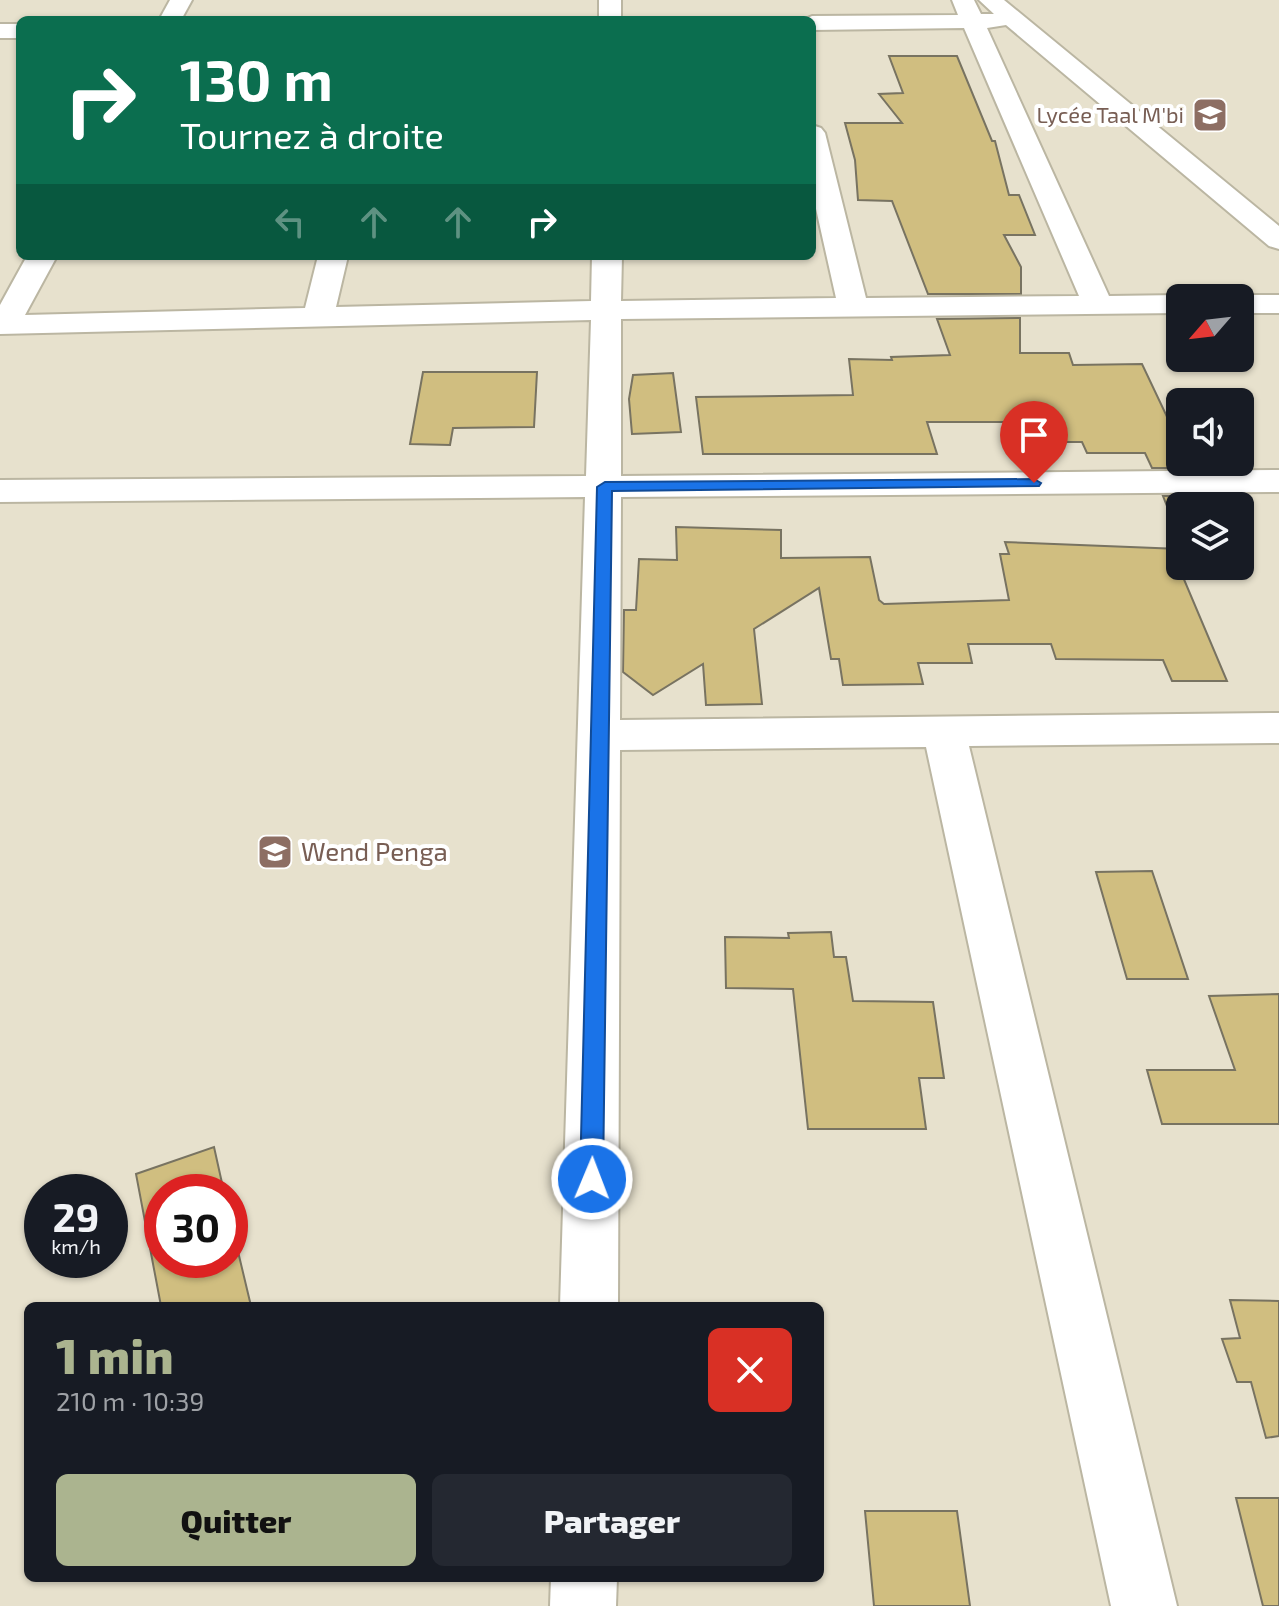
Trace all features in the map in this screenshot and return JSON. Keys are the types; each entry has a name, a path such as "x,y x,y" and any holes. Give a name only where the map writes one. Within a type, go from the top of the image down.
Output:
{"street":[{"path":"990,0 1279,240"},
{"path":"816,23 968,11 1016,21"},
{"path":"968,11 1098,304"},
{"path":"816,150 853,308"},
{"path":"2,325 40,260"},
{"path":"318,317 332,260"},
{"path":"589,1302 607,260"},
{"path":"2,325 607,310 1166,304"},
{"path":"1254,304 1279,304"},
{"path":"0,491 1279,481"},
{"path":"600,735 1279,728"},
{"path":"944,731 1144,1606"},
{"path":"583,1606 584,1582"}],"building":[{"path":"889,56 957,56 992,141 995,141 1009,195 1019,195 1035,235 1004,235 1021,267 1021,294 928,294 892,201 858,200 855,160 845,123 902,123 879,94 903,93"},
{"path":"1020,318 1020,353 1069,353 1073,365 1142,364 1166,415 1166,468 1152,468 1145,453 1087,453 1082,442 1062,442 1054,422 927,422 937,454 703,454 696,397 853,395 849,359 892,360 891,357 950,355 937,319"},
{"path":"423,372 537,372 534,427 453,428 450,445 410,444"},
{"path":"673,373 681,432 632,434 629,399 633,375"},
{"path":"676,527 781,530 781,558 870,557 879,600 884,604 1009,600 1000,554 1009,554 1005,542 1166,548 1166,580 1184,580 1227,681 1172,681 1163,660 1056,659 1051,644 968,644 972,663 918,663 923,684 843,685 839,659 831,659 819,588 754,629 762,704 706,705 703,664 653,695 623,672 624,610 636,610 639,559 677,560"},
{"path":"1152,871 1188,979 1127,979 1096,872"},
{"path":"831,932 834,957 846,957 853,1001 933,1002 944,1078 919,1078 926,1129 808,1129 793,989 726,988 725,937 789,938 788,933"},
{"path":"1279,994 1279,1124 1162,1124 1147,1070 1235,1070 1209,996"},
{"path":"214,1147 220,1174 144,1174 144,1216 136,1174"},
{"path":"156,1278 244,1278 250,1302 160,1302"},
{"path":"1230,1300 1279,1301 1279,1436 1266,1438 1251,1382 1237,1382 1222,1339 1240,1338"},
{"path":"1236,1498 1279,1498 1279,1606 1263,1606"},
{"path":"865,1511 957,1511 970,1606 874,1606"}],"place":[{"name":"Lycée Taal M'bi","path":"1210,115"},
{"name":"Wend Penga","path":"275,852"}],"route":[{"path":"592,1179 605,487 1034,483"}]}
